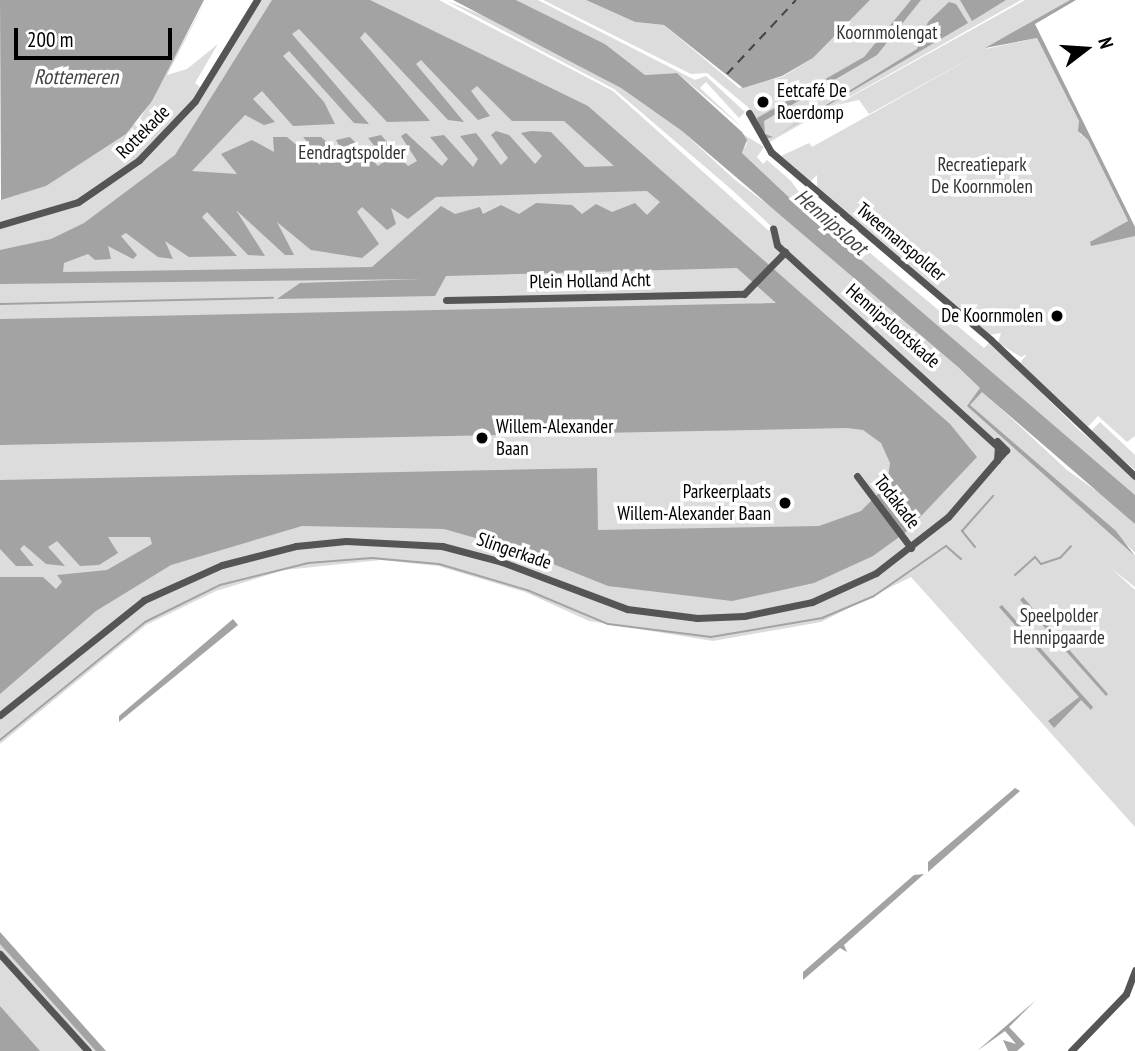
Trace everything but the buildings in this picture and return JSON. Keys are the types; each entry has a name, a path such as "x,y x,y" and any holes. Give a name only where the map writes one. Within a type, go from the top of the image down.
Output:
{"street":[{"name":"Rottekade","path":"0,225 78,202 139,160 203,89 257,0"},
{"name":"Tweemanspolder","path":"749,113 771,152 991,340 1135,476"},
{"name":"Hennipslootskade","path":"773,228 771,237 785,252 993,438 998,447 997,460"},
{"name":"Plein Holland Acht","path":"446,300 735,294 753,289 785,252"},
{"path":"993,438 1006,450 997,460"},
{"name":"Slingerkade","path":"0,715 144,600 222,565 296,546 346,541 442,546 502,562 627,609 696,618 744,616 812,602 876,573 911,548 948,517 997,460"},
{"name":"Todakade","path":"857,476 911,548"},
{"path":"0,954 88,1051"},
{"path":"1071,1051 1133,989 1135,970"}],"green space":[{"path":"206,0 167,75 187,69 218,44 195,83 201,88 186,108 138,158 77,200 0,223 0,200 46,186 139,121"},
{"path":"259,0 439,0 613,91 769,231 771,226 731,189 614,89 445,0 499,22 621,88 682,131 735,180 810,236 958,367 980,388 970,404 982,391 1067,470 1115,504 1135,524 1135,553 1104,521 1030,462 1135,556 1135,587 1111,568 1135,590 1135,827 911,577 821,622 713,641 589,621 525,592 438,566 381,560 284,570 216,591 146,625 0,744 0,227 79,204 140,162 198,100"},
{"path":"516,0 538,0 695,80 706,76 745,112 739,118 706,82 700,88 743,128 677,73 645,75 605,44"},
{"name":"Koornmolengat","path":"543,0 586,0 635,22 664,25 739,88 782,77 813,58 870,0 1021,0 766,144 749,108 707,73 691,74"},
{"name":"Recreatiepark De Koornmolen","path":"1025,0 1070,0 985,49 1037,38 1079,121 1080,134 1088,140 1135,236 1135,436 1127,442 1098,416 1086,429 1020,363 1027,354 1021,357 998,343 1001,333 989,335 817,188 817,175 810,182 779,157 809,143 812,147 982,52 869,114 859,100 836,105"},
{"path":"741,133 764,147 757,157 763,164 767,160 791,181 799,192 794,202 742,153 747,143"},
{"path":"803,197 984,348 990,342 1079,430 1135,477 1135,495 796,204"},
{"path":"1100,422 1135,455 1135,470 1090,432"},
{"path":"0,943 97,1051 0,1051"}],"water":[{"name":"Rottemeren","path":"0,0 204,0 152,101 126,134 46,186 1,200"},
{"path":"272,0 370,0 588,106 950,424 977,457 906,532 873,556 814,583 732,601 608,586 518,550 444,529 302,526 171,565 96,611 0,694 0,577 43,577 56,589 62,582 57,575 107,570 152,544 150,537 108,537 118,553 99,565 80,566 57,541 48,547 65,566 46,564 24,545 20,549 34,566 16,566 0,549 0,480 597,468 598,530 819,526 861,511 887,485 890,463 881,443 863,430 847,428 0,445 0,319 776,303 737,268 446,276 435,296 277,299 300,283 423,279 0,284 0,250 51,239 84,223 175,155","holes":["299,29 387,122 430,121 360,38 365,32 448,120 464,122 416,64 421,60 478,120 490,116 471,91 477,86 512,121 564,121 614,166 585,167 551,132 521,133 542,156 535,164 509,135 496,131 491,135 508,158 501,165 476,133 460,136 478,159 473,167 444,135 430,137 448,159 442,166 406,133 401,136 417,161 408,166 381,135 368,138 386,160 378,166 350,137 336,140 347,159 321,137 303,137 322,159 320,165 287,137 273,137 274,152 252,140 221,154 237,174 192,171 245,115 264,125 275,122 253,99 262,91 293,126 335,124 324,102 283,56 289,51 354,123 369,124 292,34","647,191 660,202 647,215 635,203 612,212 596,204 582,214 572,205 536,203 519,214 501,205 483,214 480,207 455,214 441,206 372,267 63,272 64,263 88,254 95,260 111,259 108,246 133,259 137,255 121,236 126,233 158,257 173,259 165,241 189,257 237,256 202,217 207,212 248,255 265,256 236,210 285,255 294,255 277,222 311,250 362,258 379,244 357,212 362,207 387,230 396,224 391,208 408,219 436,197"]},
{"path":"453,0 516,0 605,44 645,75 677,73 742,132 747,140 742,153 795,203 1135,495 1135,524 982,392 970,405 1116,531 1135,556 967,406 980,388 958,367 682,131 621,88"},
{"path":"586,0 870,0 813,58 782,76 743,88 664,25 635,22"},
{"path":"911,0 921,0 877,55 764,121 765,134 773,137 764,139 757,118 864,57"},
{"path":"960,0 1006,0 972,21"},
{"path":"1070,0 1076,0 1035,24 1135,227 1135,236 1091,246 1090,242 1128,221 1088,140 1078,131 1079,121 1037,38 985,48"},
{"path":"949,2 956,4 968,23 774,137 917,49 928,22"},
{"path":"1023,597 1108,694 1106,696 1020,600"},
{"path":"1002,605 1093,707 1091,710 1081,700 1054,728 1048,721 1079,697 999,607"},
{"path":"233,619 238,625 119,722 119,716"},
{"path":"1015,788 1020,791 928,872 928,862"},
{"path":"924,874 844,945 847,952 840,948 803,980 803,972 914,875"},
{"path":"0,932 106,1051 96,1051 0,944"},
{"path":"1036,1000 1009,1027 1025,1044 1017,1051 1008,1051 1003,1040 1016,1044 1005,1031 977,1051"},
{"path":"0,1006 40,1051 0,1051"}],"waterway":[{"path":"0,304 273,298"},
{"path":"975,547 962,531 993,496"},
{"path":"0,740 145,622 220,585 308,563 372,558 439,564 527,590 608,624 711,637 822,618 874,596 946,546 961,559"},
{"path":"1015,575 1035,557 1041,564 1060,558 1071,546"}],"ferry route":[{"path":"727,74 796,0"}],"place":[{"name":"Eetcafé De Roerdomp","path":"763,102"},
{"name":"De Koornmolen","path":"1057,316"},
{"name":"Willem-Alexander Baan","path":"482,438"},
{"name":"Parkeerplaats Willem-Alexander Baan","path":"785,503"}],"park label":[{"name":"Eendragtspolder","path":"352,153"},
{"name":"Speelpolder Hennipgaarde","path":"1059,627"}],"water label":[{"name":"Hennipsloot","path":"831,222"}]}
